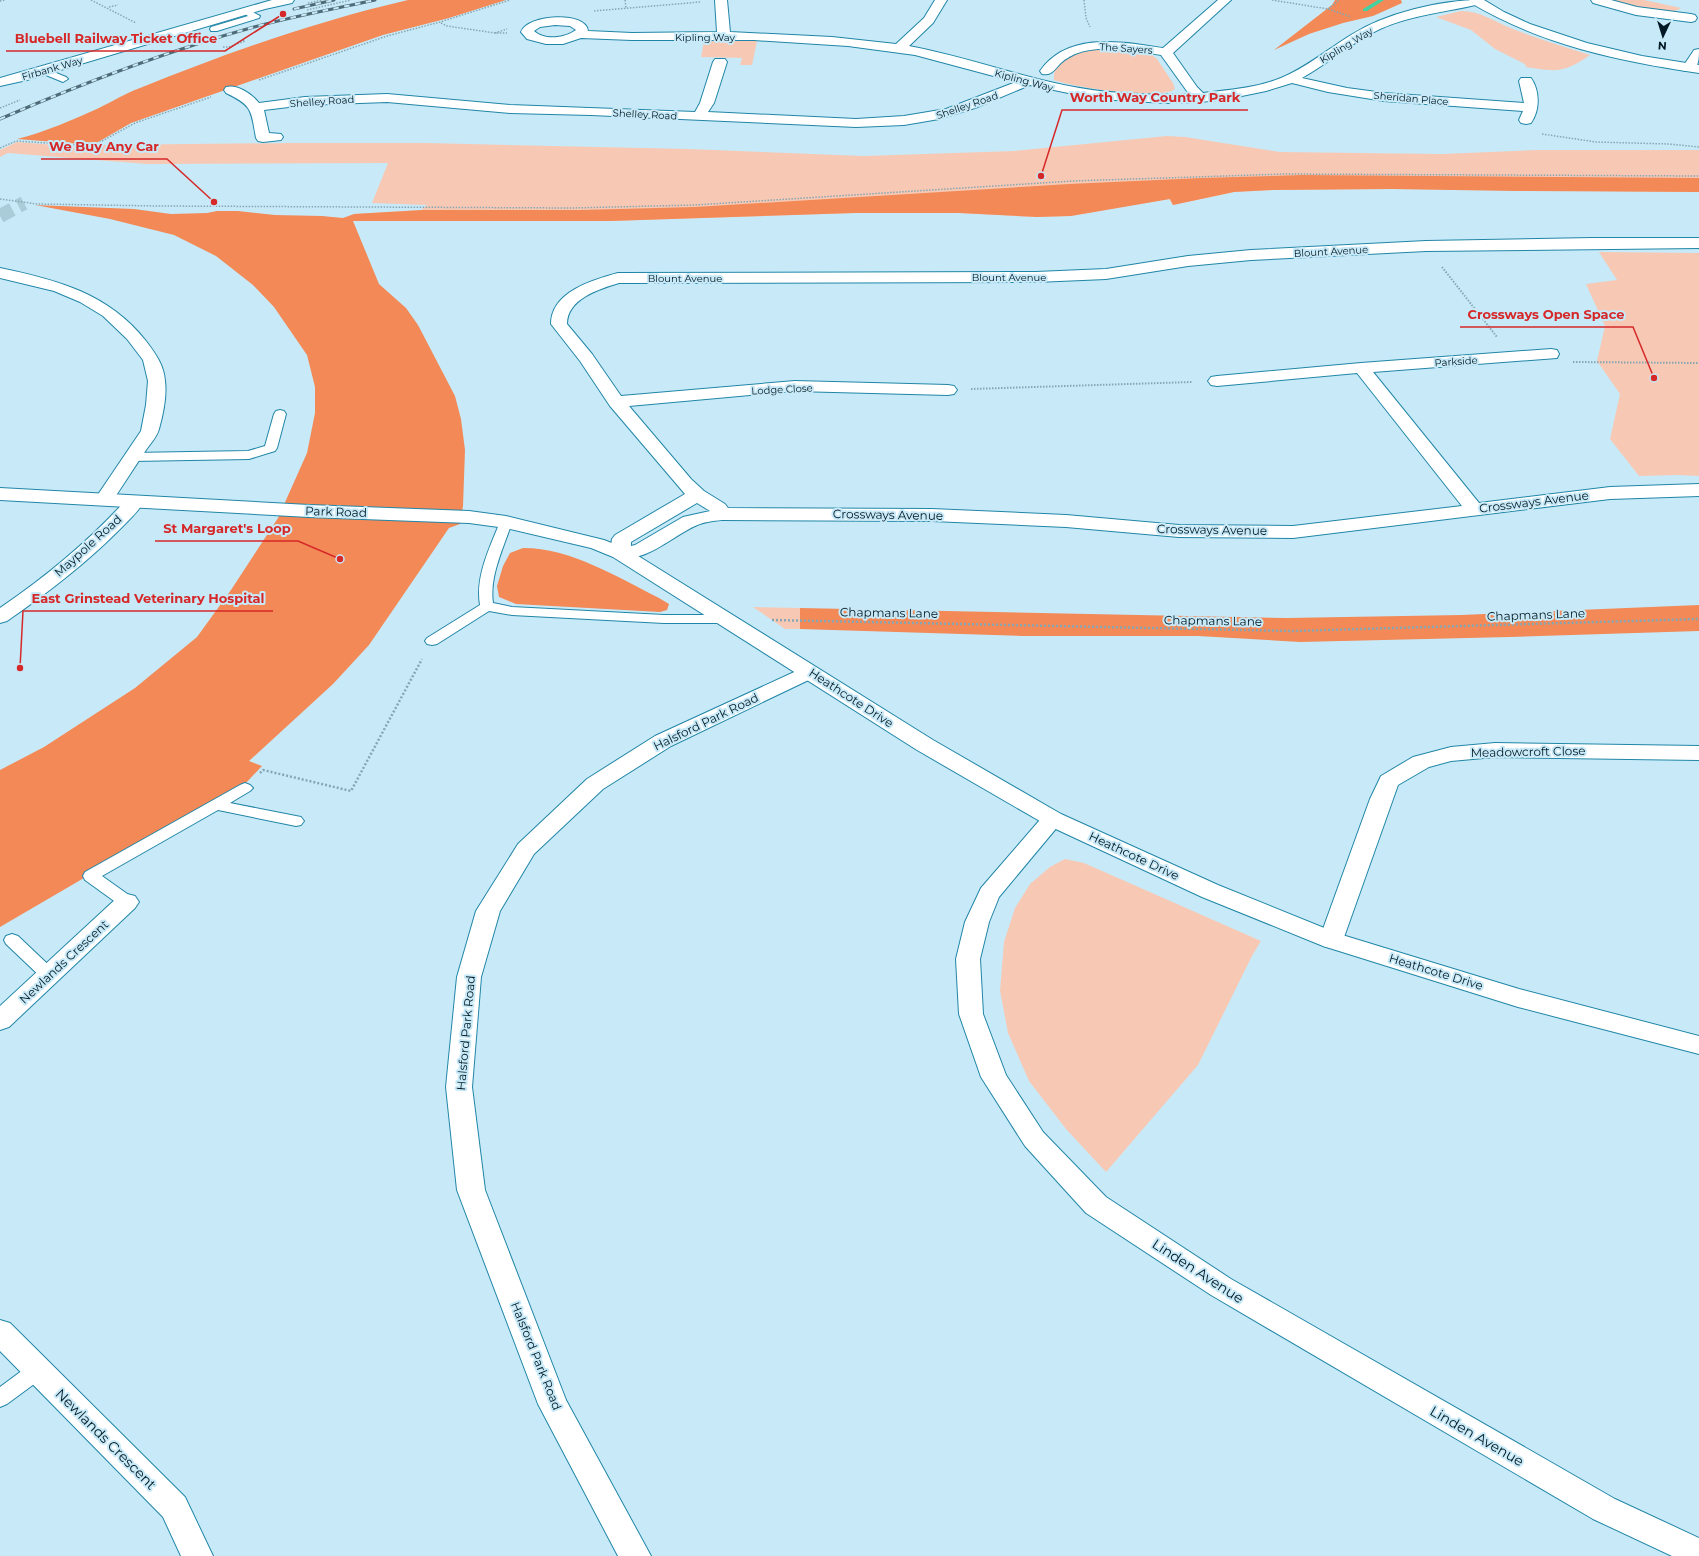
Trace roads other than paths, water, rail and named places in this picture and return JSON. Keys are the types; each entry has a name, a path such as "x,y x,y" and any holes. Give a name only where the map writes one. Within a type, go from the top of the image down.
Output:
{"street":[{"name":"Firbank Way","path":"0,82 44,71 245,11 288,0"},
{"path":"721,0 724,36"},
{"path":"900,48 925,25 936,12 941,0"},
{"path":"1201,98 1192,90 1166,52 1225,0"},
{"path":"1597,0 1642,12 1691,18 1699,29"},
{"path":"1476,1 1506,17 1558,38 1614,54 1694,69 1699,54"},
{"name":"Kipling Way","path":"578,34 582,31 580,26 573,22 561,21 548,21 536,24 527,32 533,37 551,41 566,39 578,34 613,37 724,36 792,38 900,48 1028,81 1107,97 1146,100 1201,98 1245,91 1292,79 1365,32 1379,25 1476,1"},
{"path":"1691,18 1699,6"},
{"name":"The Sayers","path":"1046,64 1066,53 1081,48 1100,46 1166,52"},
{"path":"699,116 707,103 726,62 706,61"},
{"name":"Sheridan Place","path":"1292,79 1327,88 1361,94 1438,101 1508,104 1531,108"},
{"name":"Shelley Road","path":"257,107 305,101 387,98 502,109 856,123 904,121 951,112 1028,81"},
{"path":"1525,121 1531,108 1532,100 1526,81"},
{"path":"231,90 248,98 257,107 263,138 276,137"},
{"name":"Blount Avenue","path":"722,514 718,508 697,495 685,483 616,402 586,358 558,324 560,312 574,298 594,285 618,278 1036,277 1106,274 1188,261 1252,255 1426,246 1699,243"},
{"path":"0,273 54,286 86,299 108,313 133,336 151,359 157,381 155,406 150,431 104,499"},
{"name":"Parkside","path":"1217,381 1361,368 1551,354"},
{"path":"1361,368 1474,509"},
{"name":"Lodge Close","path":"616,402 795,386 948,390"},
{"name":"Crossways Avenue","path":"722,514 932,515 1066,521 1179,531 1293,532 1610,493 1699,490"},
{"name":"Park Road","path":"0,494 135,502 469,517 506,522 597,544 620,553"},
{"path":"697,495 669,510 622,539 620,553 640,550 690,521 722,514"},
{"name":"Maypole Road","path":"0,617 82,555 118,522 135,502"},
{"name":"Heathcote Drive","path":"620,553 726,618 925,745 1053,819 1210,891 1331,940 1518,998 1699,1045"},
{"name":"Halsford Park Road","path":"635,1556 553,1404 471,1190 459,1087 469,977 488,911 526,849 595,784 663,741 810,672"},
{"name":"Meadowcroft Close","path":"1331,940 1381,799 1389,781 1421,762 1451,754 1495,750 1699,753"},
{"name":"Linden Avenue","path":"1053,819 989,894 977,922 968,959 971,1014 994,1077 1034,1139 1096,1205 1221,1287 1604,1509 1699,1553"},
{"name":"Newlands Crescent","path":"0,1022 127,902"},
{"name":"Newlands Crescent","path":"0,1332 174,1507 197,1556"}],"lane":[{"path":"214,29 256,16 245,11"},
{"path":"44,71 63,79"},
{"path":"132,457 248,455 271,448 280,414"},
{"path":"487,606 484,598 491,564 506,522"},
{"path":"432,641 487,606 512,611 664,619 726,618"},
{"path":"127,902 91,876 245,788"},
{"path":"216,805 296,821"},
{"path":"12,940 50,976"},
{"path":"0,1398 38,1370"}],"waterway":[{"path":"1365,10 1381,0"}],"tunnel":[{"path":"0,216 24,203"}],"railway":[{"path":"294,9 334,0"},
{"path":"0,119 94,80 189,46 269,23 375,0"}],"place":[{"name":"Bluebell Railway Ticket Office","path":"283,14"},
{"name":"Worth Way Country Park","path":"1041,176"},
{"name":"We Buy Any Car","path":"214,202"},
{"name":"Crossways Open Space","path":"1654,378"},
{"name":"St Margaret's Loop","path":"340,559"},
{"name":"East Grinstead Veterinary Hospital","path":"20,668"}]}
